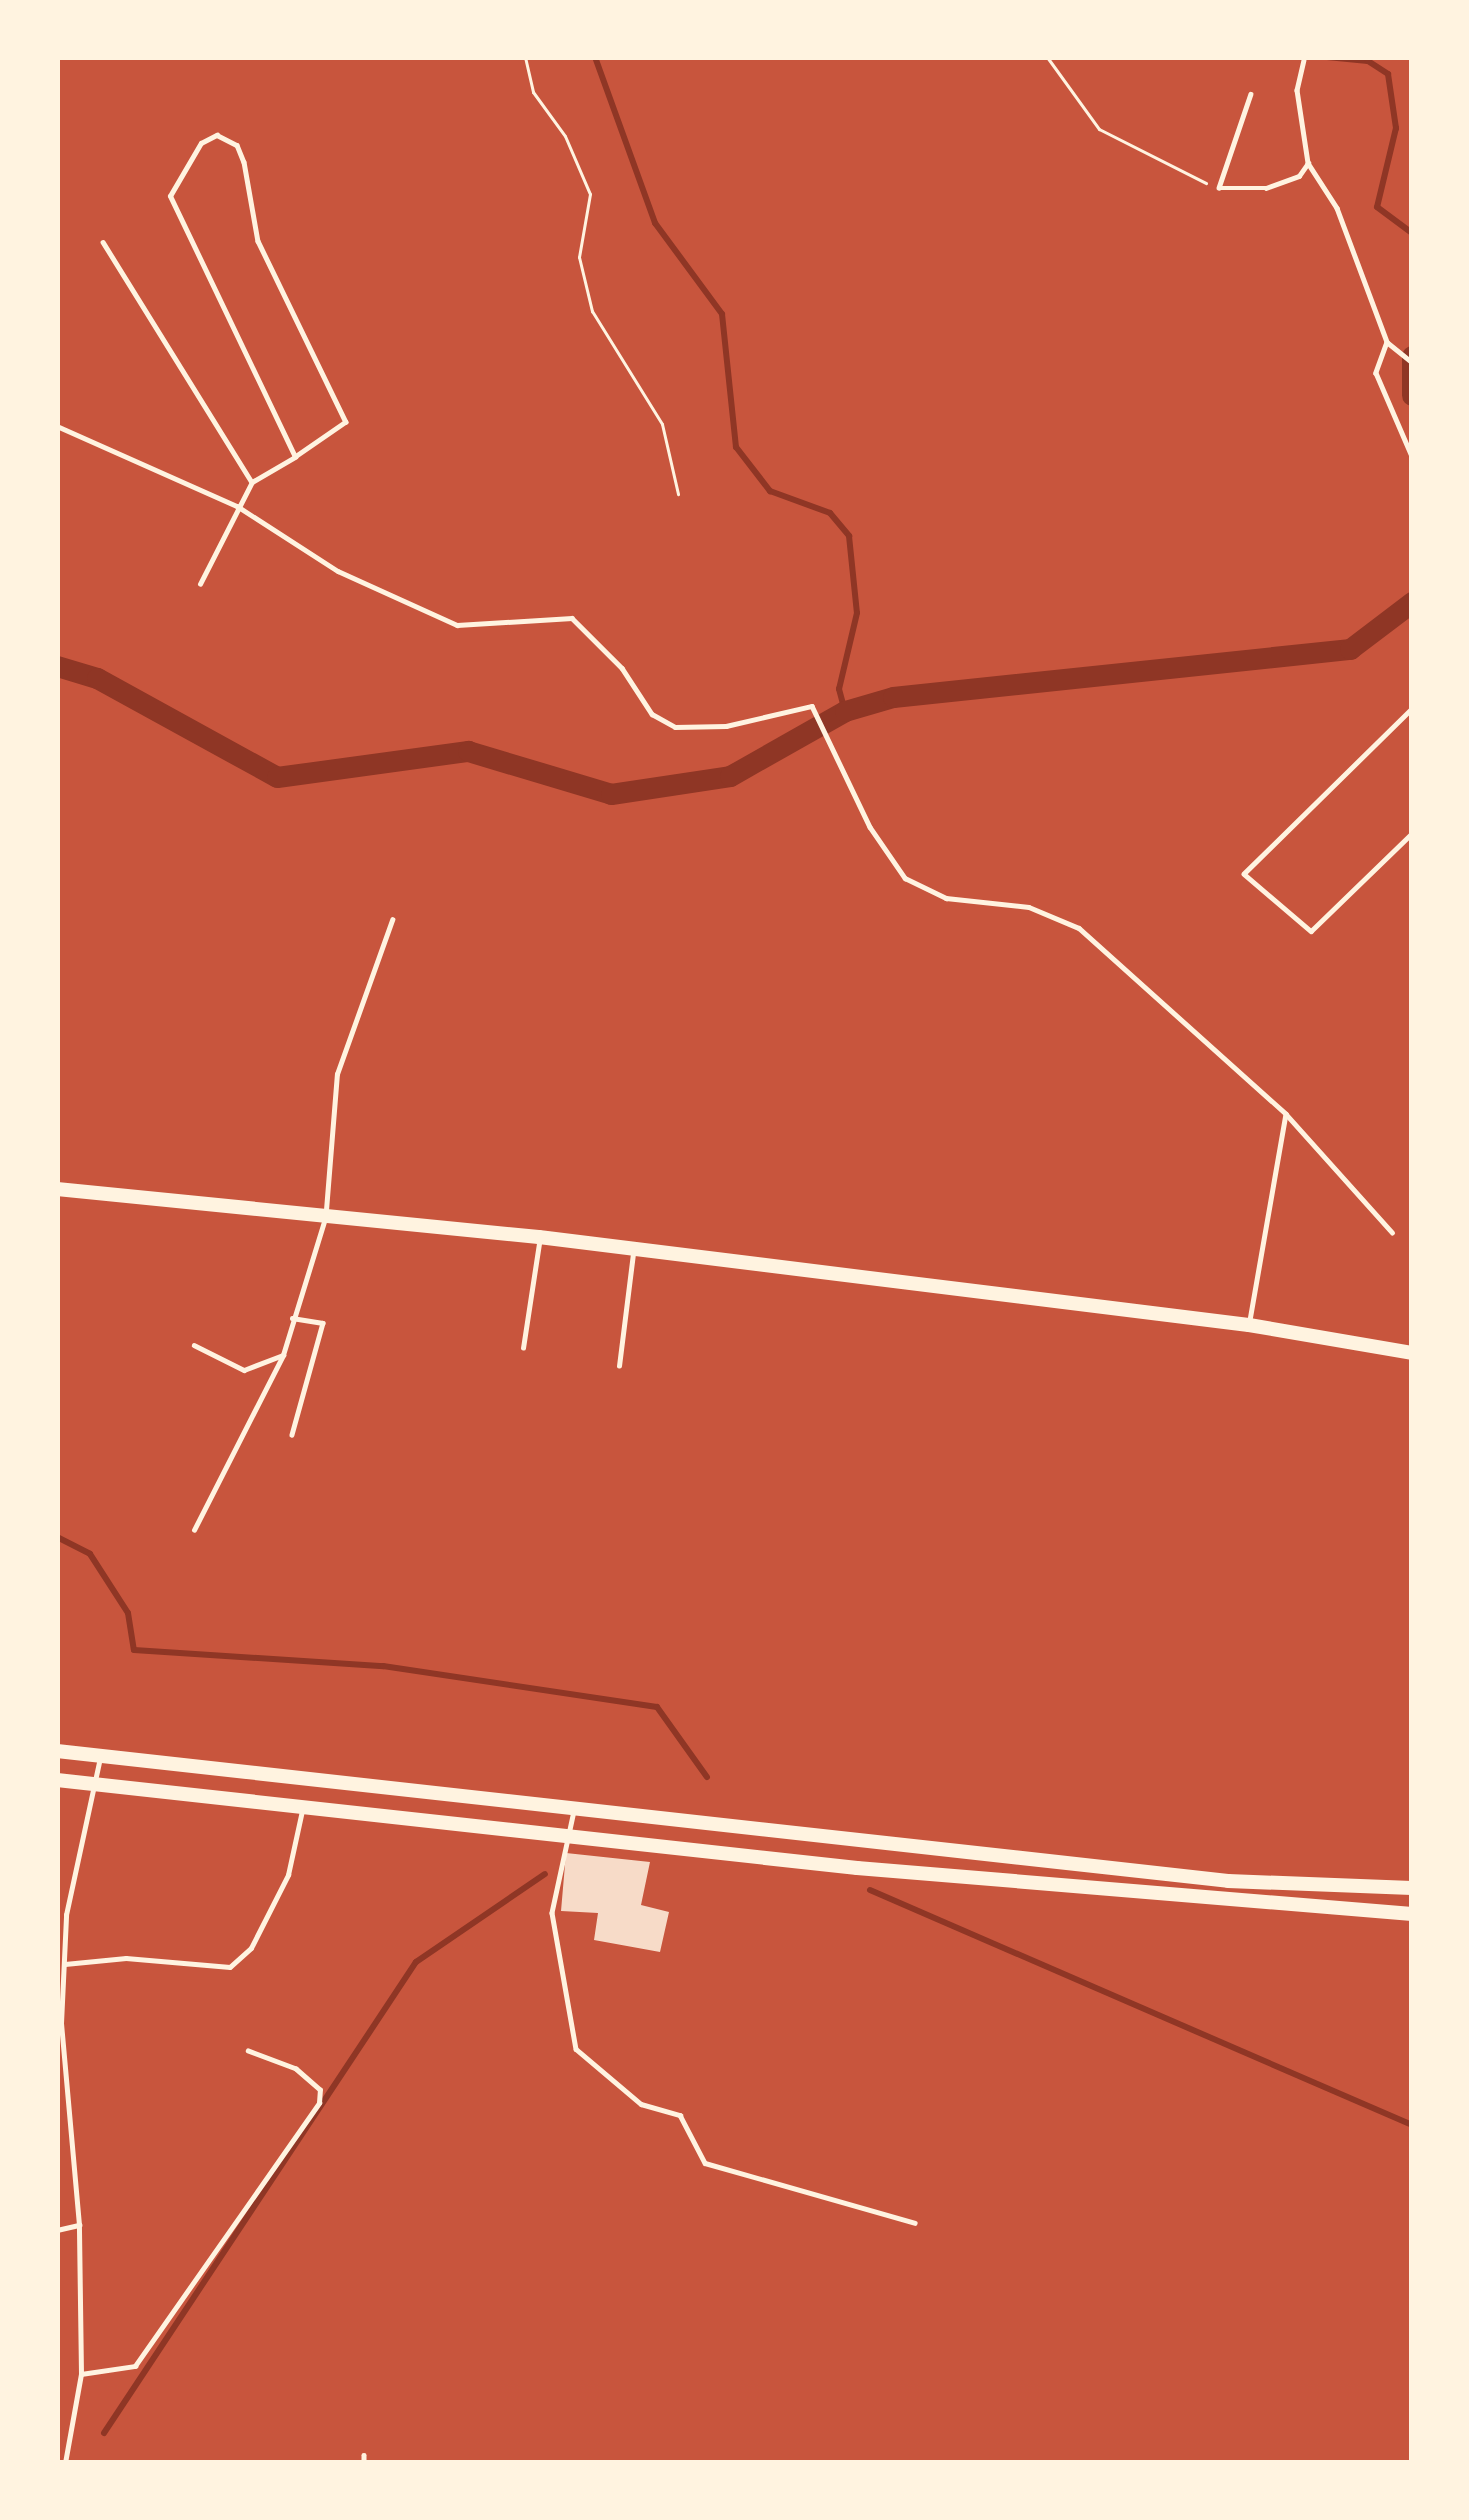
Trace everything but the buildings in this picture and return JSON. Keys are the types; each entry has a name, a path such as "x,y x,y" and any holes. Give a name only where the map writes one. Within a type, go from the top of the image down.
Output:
{"main road":[{"path":"57,1189 325,1220 539,1237 1249,1325 1412,1353"},
{"path":"57,1751 1228,1881 1412,1888"},
{"path":"57,1780 96,1788 569,1837 1412,1914"}],"lane":[{"path":"1304,60 1297,90 1308,163 1337,208 1387,342 1412,362"},
{"path":"1251,94 1219,188 1266,188 1299,176 1308,163"},
{"path":"200,584 252,482 295,457 346,422 258,241 237,145 217,135 201,142 170,196 295,457"},
{"path":"103,242 252,482"},
{"path":"1387,342 1376,373 1412,456"},
{"path":"57,426 237,506 338,571 457,625 572,618 622,668 652,714 675,727 726,726 812,706 848,781 905,878 946,898 1029,907 1079,928 1286,1114 1392,1232"},
{"path":"1412,709 1244,874 1311,931 1412,833"},
{"path":"194,1530 283,1355 325,1220 337,1074 392,920"},
{"path":"1249,1325 1286,1114"},
{"path":"523,1348 539,1237"},
{"path":"619,1366 634,1249"},
{"path":"292,1318 323,1323 292,1436"},
{"path":"194,1345 244,1370 283,1355"},
{"path":"65,2463 81,2374 79,2225 61,2090 66,1915 100,1758"},
{"path":"65,1964 125,1958 230,1967 251,1948 288,1875 302,1809"},
{"path":"574,1811 552,1912 576,2049 641,2104 680,2115 705,2163 915,2223"},
{"path":"81,2374 134,2366 320,2103 320,2090 296,2069 248,2051"},
{"path":"57,2230 79,2225"}],"path":[{"path":"525,57 533,92 565,136 590,194 579,257 592,311 662,424 678,494"},
{"path":"1047,57 1099,129 1219,188"}],"waterway":[{"path":"595,57 655,223 722,314 736,447 770,491 830,513 849,536 857,613 839,689 845,711"},
{"path":"1327,57 1368,61 1388,74 1396,128 1377,207 1412,233"},
{"path":"1412,356 1412,395"},
{"path":"57,666 97,678 277,777 468,751 611,794 730,776 845,711 893,697 1350,649 1412,602"},
{"path":"57,1537 90,1554 128,1613 134,1650 383,1666 657,1707 707,1777"},
{"path":"104,2433 416,1962 545,1874"},
{"path":"870,1890 1412,2125"}]}
